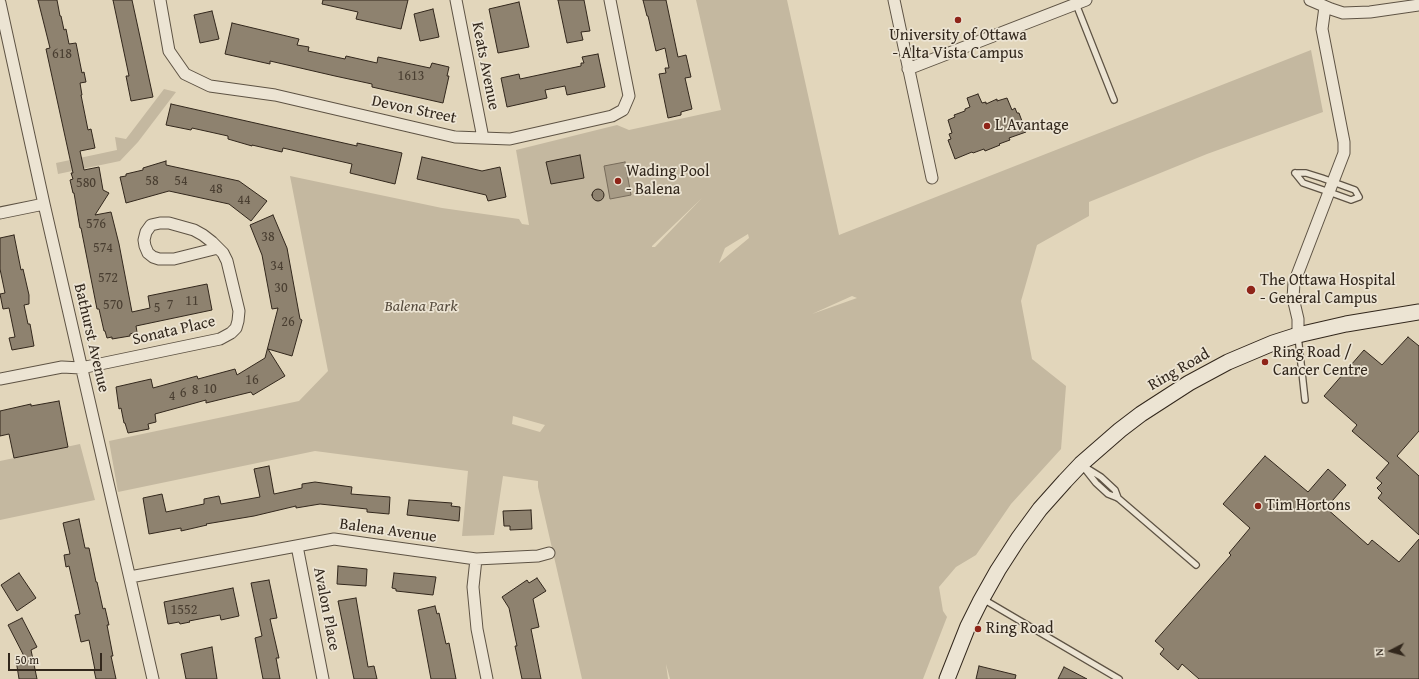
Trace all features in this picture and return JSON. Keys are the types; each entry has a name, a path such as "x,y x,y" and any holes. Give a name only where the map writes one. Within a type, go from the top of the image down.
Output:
{"street":[{"name":"Devon Street","path":"160,0 169,50 185,74 210,86 275,95 455,137 510,139 612,116 623,110 629,96 610,0"},
{"name":"Keats Avenue","path":"456,0 483,138"},
{"path":"894,0 932,178"},
{"path":"1310,0 1327,3 1343,13 1419,6"},
{"path":"908,69 1081,2"},
{"name":"Bathurst Avenue","path":"0,3 81,368 153,679"},
{"path":"1298,335 1298,319 1293,298 1294,283 1344,154 1344,142 1322,29 1327,3"},
{"path":"0,214 44,204"},
{"name":"Sonata Place","path":"0,379 62,367 81,368 220,339 232,333 236,328 239,311 227,261 223,253 218,248 203,235 194,230 169,223 151,225 146,232 144,240 148,253 159,259 174,259 218,248"},
{"name":"Ring Road","path":"947,679 968,626 998,570 1018,539 1040,509 1081,464 1141,414 1189,383 1273,343 1298,335 1346,324 1419,312"},
{"name":"Balena Avenue","path":"130,577 334,539 476,559 538,556 549,553"},
{"name":"Avalon Place","path":"297,546 323,679"},
{"path":"476,559 473,587 477,629 487,679"}],"lane":[{"path":"1081,2 1114,100"},
{"path":"1306,173 1331,188 1303,183 1295,174 1306,173"},
{"path":"1298,335 1305,400"},
{"path":"1081,464 1096,483 1108,494 1118,498 1196,565"},
{"path":"982,599 1119,679"}],"green space":[{"name":"Balena Park","path":"696,0 787,0 839,235 1311,50 1323,112 1207,154 1089,202 1089,216 1037,245 1021,301 1032,359 1066,386 1061,449 1011,504 976,555 956,567 939,587 943,611 947,617 923,679 670,679 666,664 668,679 582,679 538,487 538,481 503,476 494,535 462,536 468,471 315,451 118,492 109,441 299,401 328,371 290,176 442,208 519,219 522,224 529,225 516,150 617,125 629,130 721,110","holes":["702,198 655,247 652,246","748,234 749,238 719,263 725,248","852,296 857,298 812,314","513,416 545,425 540,432 512,424"]},
{"path":"164,89 176,92 138,142 120,161 58,174 56,163 117,150 115,137 126,139"},
{"path":"80,444 95,500 0,520 0,461"}],"shaded area":[{"name":"Wading Pool - Balena","path":"625,162 631,195 610,199 604,166"}],"building":[{"path":"38,0 57,0 60,16 64,30 66,29 69,44 76,43 82,73 84,72 86,82 80,83 81,95 88,130 91,129 95,148 80,151 84,170 99,167 103,190 109,193 95,215 111,212 119,244 132,312 150,308 148,296 207,284 212,310 136,326 137,332 130,334 130,336 112,339 112,337 107,338 99,309 97,309 74,193 70,180 73,179 71,173 73,173 46,49 50,48"},
{"path":"113,0 132,0 153,97 131,101 126,76 129,76"},
{"path":"323,0 408,0 401,29 356,19 358,12 322,4"},
{"path":"558,0 584,0 590,31 581,32 583,40 567,43"},
{"path":"643,0 666,0 678,57 686,55 691,77 685,78 692,109 681,112 681,115 668,118 659,74 666,73 665,68 669,68 665,48 656,51"},
{"path":"519,2 529,47 498,53 489,9"},
{"path":"433,9 439,37 420,41 414,14"},
{"path":"212,11 219,39 200,43 194,15"},
{"path":"232,23 299,39 297,45 309,47 308,51 345,59 346,56 377,63 378,57 430,68 432,63 449,67 447,76 449,76 443,103 372,87 372,84 270,61 270,64 225,54"},
{"path":"598,54 605,87 567,95 565,86 545,90 547,98 507,107 501,78 519,74 520,79 581,66 581,63 584,63 582,57"},
{"name":"L'Avantage","path":"978,94 982,103 986,102 986,104 997,99 997,101 1007,98 1012,110 1015,108 1017,113 1019,113 1026,132 1009,138 1010,140 985,151 984,149 973,153 972,152 955,159 948,140 951,139 949,134 952,133 948,120 955,117 954,115 965,111 965,109 970,107 967,98"},
{"path":"171,104 357,146 357,143 402,153 395,184 350,173 352,164 283,148 282,152 252,146 228,139 228,136 192,128 191,130 166,125"},
{"path":"580,155 584,178 551,184 546,162"},
{"path":"422,157 482,171 500,167 506,197 488,201 486,195 417,179"},
{"path":"166,161 166,165 239,181 267,201 251,221 229,204 169,191 126,203 120,177"},
{"path":"596,189 600,189 604,195 600,201 596,201 592,197 592,193"},
{"path":"273,215 287,248 300,319 302,320 292,356 268,349 285,376 253,395 251,392 206,403 206,400 155,414 156,422 148,424 149,429 128,433 121,408 119,409 116,387 151,379 153,388 197,376 198,379 235,369 237,375 265,358 278,308 272,309 262,255 250,225"},
{"path":"14,235 21,270 23,269 29,295 29,304 24,305 28,324 30,324 34,346 12,350 9,338 15,337 9,308 3,309 0,294 5,293 0,269 0,238"},
{"path":"1408,337 1419,346 1419,431 1397,456 1419,476 1419,535 1378,498 1382,493 1377,488 1382,483 1376,478 1389,463 1352,431 1357,425 1324,396 1364,350 1382,365"},
{"path":"59,401 68,447 14,458 9,434 0,436 0,411 31,404 31,406"},
{"path":"1265,456 1308,492 1328,469 1346,485 1326,508 1368,545 1372,540 1399,562 1419,539 1419,679 1199,679 1182,664 1178,670 1160,654 1164,649 1155,641 1231,555 1229,553 1250,528 1223,504"},
{"path":"269,466 274,494 302,488 302,484 315,482 352,487 351,494 390,497 389,514 367,512 367,509 320,504 296,508 296,506 254,516 206,524 207,525 181,531 181,528 149,534 143,498 162,494 166,512 204,504 204,499 219,496 221,504 260,497 254,469"},
{"path":"409,500 452,503 451,506 460,507 459,521 407,515"},
{"path":"531,510 532,529 510,530 510,526 504,526 503,511"},
{"path":"79,519 85,548 89,548 103,609 105,608 109,625 107,625 113,656 111,656 116,679 96,679 89,640 81,642 75,615 80,614 69,566 66,567 64,555 70,554 63,523"},
{"path":"338,566 367,569 366,586 337,584"},
{"path":"19,573 36,598 17,611 1,585"},
{"path":"394,573 436,577 433,595 396,591 396,589 392,588"},
{"path":"537,578 546,591 533,599 539,627 531,629 541,679 522,679 509,608 502,597 527,580 529,583"},
{"path":"269,580 277,618 270,619 279,658 276,658 280,679 263,679 255,638 262,636 251,583"},
{"path":"233,588 239,616 221,620 220,615 180,624 179,622 168,624 164,602"},
{"path":"356,598 368,667 374,666 377,679 354,679 338,601"},
{"path":"435,606 437,614 439,613 446,644 449,643 456,679 431,679 418,610"},
{"path":"22,618 37,647 31,650 37,679 19,679 16,660 25,658 8,625"},
{"path":"212,647 217,679 186,679 181,654"},
{"path":"979,666 1016,675 1015,679 976,679"},
{"path":"1064,667 1087,679 1058,679"}],"place":[{"name":"University of Ottawa - Alta Vista Campus","path":"958,20"},
{"name":"L'Avantage","path":"987,126"},
{"name":"Wading Pool - Balena","path":"618,181"},
{"name":"The Ottawa Hospital - General Campus","path":"1251,290"},
{"name":"Ring Road / Cancer Centre","path":"1265,362"},
{"name":"Tim Hortons","path":"1258,506"},
{"name":"Ring Road","path":"978,629"}]}
